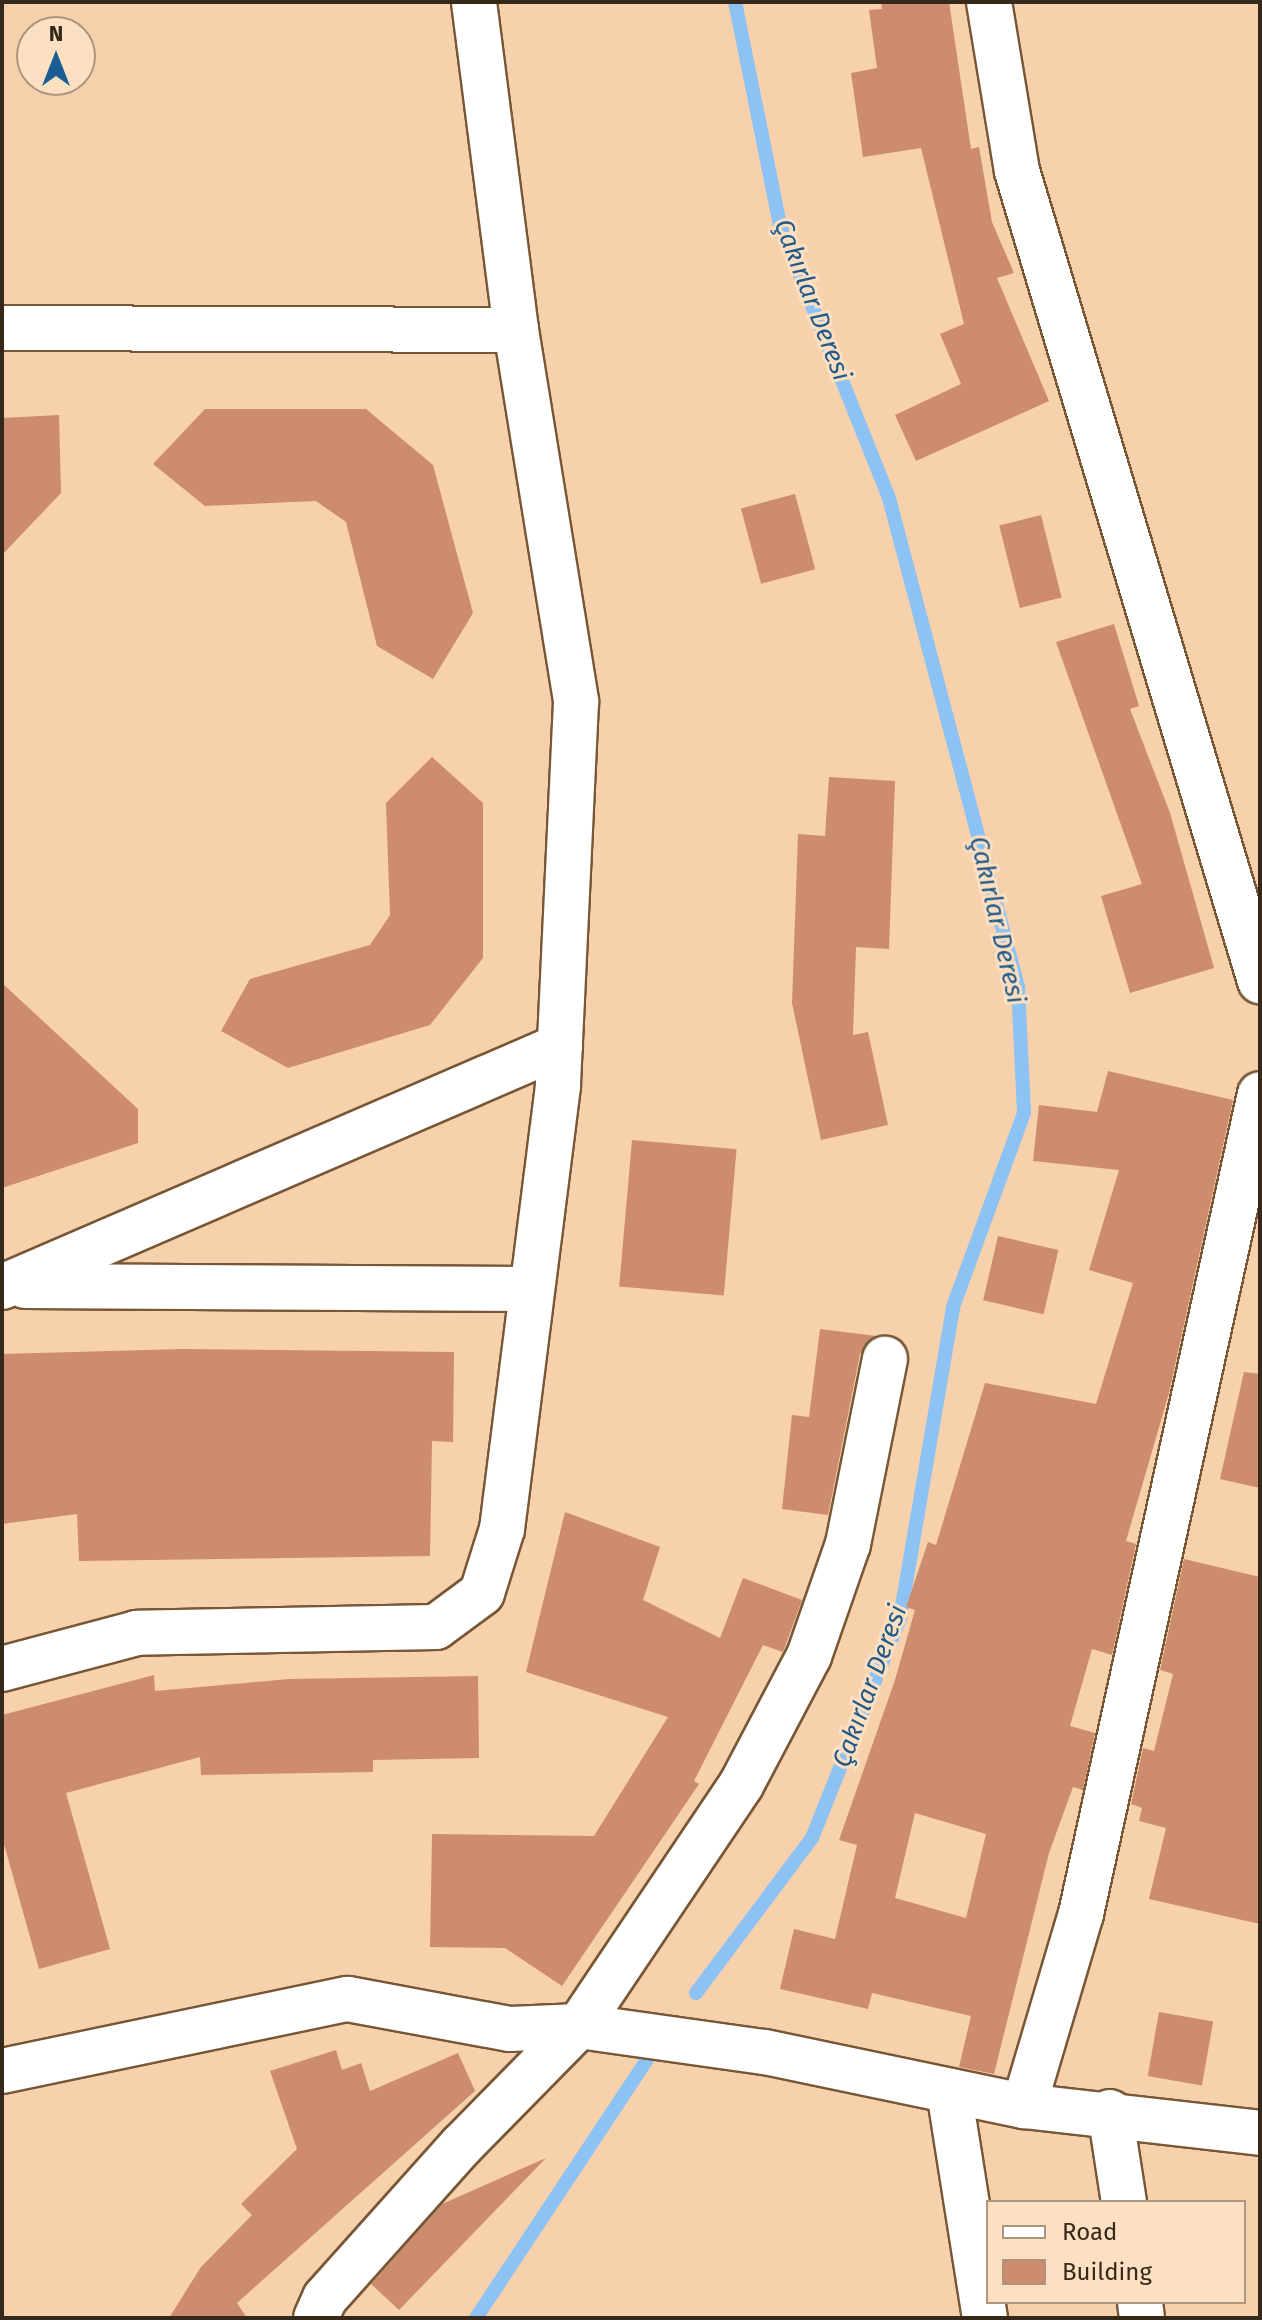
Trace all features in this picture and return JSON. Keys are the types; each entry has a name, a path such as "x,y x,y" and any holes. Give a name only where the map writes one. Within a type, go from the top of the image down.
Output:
{"street":[{"path":"2,1669 137,1633 436,1627 482,1593 502,1529 560,1046 576,702 516,330 474,2"},
{"path":"989,2 1017,171 1260,981"},
{"path":"2,328 516,330"},
{"path":"4,1286 560,1046"},
{"path":"1024,2106 1081,1914 1260,1094"},
{"path":"4,1286 530,1289"},
{"path":"316,2318 325,2298 462,2145 579,2026 741,1785 809,1656 848,1544 885,1359"},
{"path":"2,2071 348,1999 510,2029 579,2026 765,2052 1024,2106 1110,2112 1260,2133"},
{"path":"949,2091 985,2318"},
{"path":"1110,2112 1124,2200"}],"building":[{"path":"881,2 949,2 971,149 979,147 992,222 1014,273 997,278 1049,401 916,461 895,415 961,384 940,334 964,324 921,148 863,157 851,73 877,68 869,10 882,9"},
{"path":"205,409 366,409 433,465 473,613 433,679 377,646 346,522 316,501 205,506 153,464"},
{"path":"59,415 61,493 2,555 2,418"},
{"path":"795,494 815,569 761,584 741,508"},
{"path":"1041,515 1062,597 1020,608 999,525"},
{"path":"1114,624 1139,706 1130,709 1170,813 1214,968 1130,993 1101,896 1142,884 1056,642"},
{"path":"432,757 483,803 483,958 430,1025 288,1068 221,1031 250,979 370,945 390,915 386,803"},
{"path":"829,777 895,781 889,949 856,947 853,1035 868,1032 888,1125 821,1140 792,1003 798,834 825,836"},
{"path":"2,983 138,1109 138,1143 2,1188"},
{"path":"1108,1071 1233,1100 1169,1393 1126,1541 1136,1544 1112,1655 1092,1649 1070,1726 1095,1733 1083,1790 1073,1787 1049,1853 994,2074 959,2067 971,2016 872,1993 868,2009 780,1989 794,1929 835,1939 857,1845 839,1840 895,1680 915,1610 906,1607 928,1542 936,1545 985,1383 1096,1404 1133,1283 1089,1270 1119,1170 1033,1161 1039,1105 1097,1112","holes":["915,1813 986,1834 966,1918 895,1898"]},
{"path":"632,1140 737,1149 724,1296 619,1286"},
{"path":"998,1236 1058,1250 1044,1314 983,1300"},
{"path":"820,1329 876,1336 860,1354 828,1515 782,1509 792,1415 809,1417"},
{"path":"182,1349 454,1352 453,1442 432,1441 430,1556 79,1561 77,1514 2,1524 2,1354"},
{"path":"1244,1372 1260,1374 1260,1488 1220,1479"},
{"path":"565,1512 660,1547 643,1600 720,1638 743,1578 802,1600 783,1652 763,1645 694,1781 699,1784 562,1986 505,1948 430,1947 432,1834 594,1836 668,1717 526,1672"},
{"path":"1184,1559 1260,1577 1260,1924 1149,1899 1166,1828 1139,1821 1142,1808 1131,1804 1143,1748 1154,1751 1173,1674 1160,1670"},
{"path":"154,1675 155,1691 289,1679 478,1676 479,1758 373,1760 373,1772 201,1775 200,1757 66,1793 110,1949 39,1969 2,1837 2,1715"},
{"path":"1159,2012 1213,2022 1202,2086 1148,2076"},
{"path":"336,2050 342,2070 361,2063 370,2091 458,2053 475,2091 237,2303 247,2318 169,2318 201,2267 252,2215 241,2204 297,2149 270,2071"},
{"path":"546,2158 399,2310 371,2284 442,2204"}],"waterway":[{"name":"Çakırlar Deresi","path":"696,1993 812,1838 900,1618 953,1307 1024,1113 1018,987 889,498 780,225 735,2"},
{"name":"Çakırlar Deresi","path":"476,2318 647,2060"}]}
